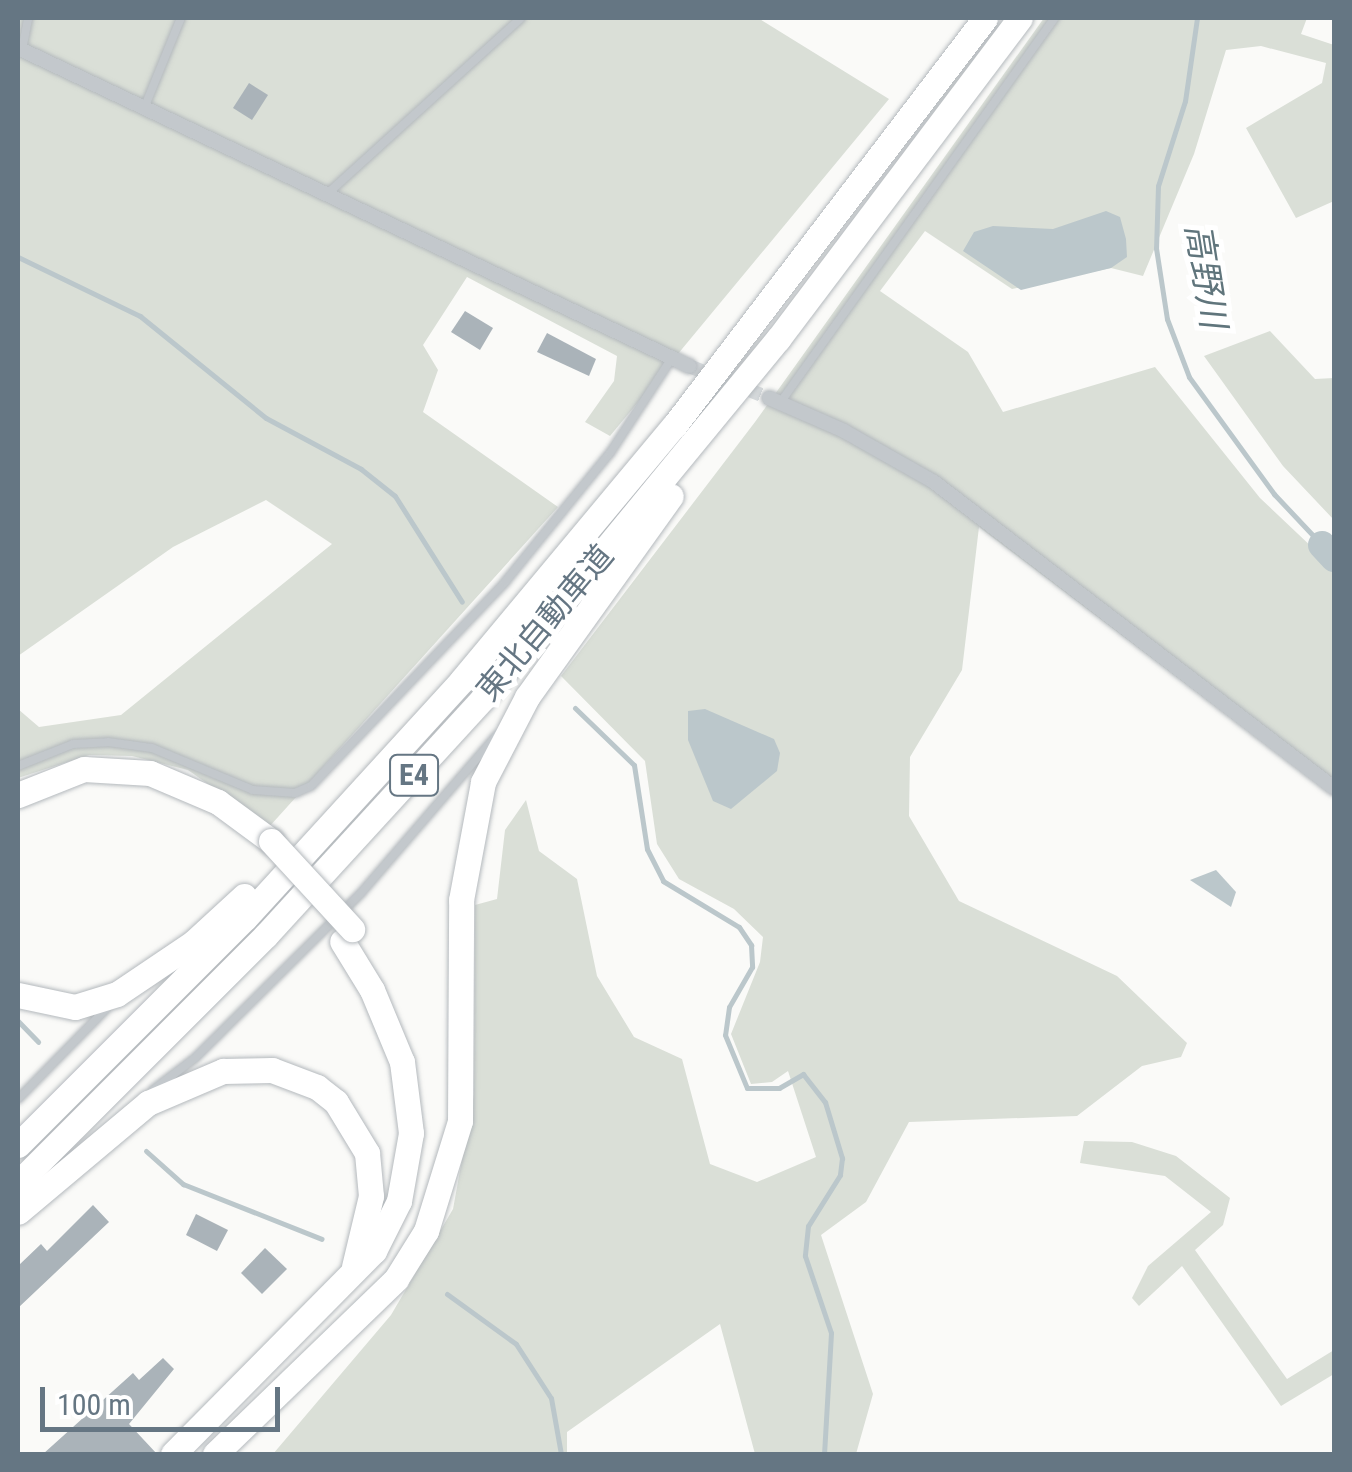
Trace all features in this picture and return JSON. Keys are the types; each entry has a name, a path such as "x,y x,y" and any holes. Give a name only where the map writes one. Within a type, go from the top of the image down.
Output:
{"highway":[{"name":"東北自動車道","path":"18,1145 258,905 462,680 674,426 985,18"},
{"name":"東北自動車道","path":"18,1183 252,949 444,742 778,339 1020,18"},
{"path":"215,1454 414,1255 456,1150 464,1090 463,868 483,782 509,726 778,339"},
{"path":"18,995 76,1007 117,994 232,908 462,680"},
{"path":"18,795 84,769 150,772 218,802 266,846 347,935 402,1015 426,1113 414,1209 372,1301"},
{"path":"18,816 69,788 115,783 184,802 266,846"},
{"path":"174,1454 284,1349 353,1272 390,1224 406,1180 411,1133 393,1035 347,935"},
{"path":"18,1212 148,1103 196,1078 247,1069 297,1077 336,1102 358,1133 370,1172 353,1272"}],"street":[{"path":"20,49 688,366"},
{"path":"774,401 934,482 1334,788"}],"lane":[{"path":"20,49 28,18"},
{"path":"145,106 181,18"},
{"path":"328,194 521,18"},
{"path":"774,401 1056,18"},
{"path":"18,766 51,750 108,742 152,748 253,790 296,793 311,786 506,582 610,453 672,358"},
{"path":"148,1103 148,1094 194,1058 360,893 486,743 509,726"},
{"path":"18,1099 108,1011 117,994"}],"shaded area":[{"path":"18,18 758,18 889,99 610,436 585,422 614,381 617,356 467,277 423,345 438,370 423,412 558,507 269,827 188,770 132,756 89,755 18,778 18,709 39,727 121,715 332,544 266,500 173,547 18,656"},
{"path":"1044,18 1307,18 1301,34 1334,45 1334,201 1296,218 1246,128 1322,83 1326,63 1261,46 1226,50 1194,154 1143,276 1111,268 1012,289 925,231 880,291 968,352 1003,412 1155,367 1260,498 1334,568 1334,796 979,527 962,670 910,757 909,816 959,901 1117,976 1187,1043 1181,1057 1142,1066 1077,1116 909,1122 866,1202 821,1235 873,1394 856,1454 755,1454 720,1324 567,1432 567,1454 273,1454 391,1315 453,1209 474,1094 475,905 497,899 505,830 526,800 539,851 577,879 597,976 634,1037 682,1059 710,1164 757,1182 816,1157 788,1071 772,1082 751,1084 731,1034 760,962 763,937 734,909 679,879 657,844 645,761 561,676 755,422"},
{"path":"1106,211 1120,217 1126,239 1127,257 1111,268 1021,290 963,251 974,232 993,226 1053,229"},
{"path":"1270,331 1315,379 1334,378 1334,520 1283,466 1204,356"},
{"path":"705,709 774,739 780,753 777,771 731,809 713,801 688,740 688,711"},
{"path":"1216,870 1236,892 1231,907 1190,880"},
{"path":"1084,1141 1132,1142 1176,1156 1230,1198 1223,1225 1195,1250 1287,1379 1334,1350 1334,1374 1281,1406 1182,1266 1139,1306 1132,1298 1148,1266 1211,1212 1165,1176 1080,1163"}],"building":[{"path":"249,83 268,95 252,120 233,108"},
{"path":"465,311 493,328 480,350 451,332"},
{"path":"547,333 596,359 589,376 537,352"},
{"path":"93,1205 109,1222 18,1308 18,1266 41,1244 47,1251"},
{"path":"196,1214 228,1230 217,1251 186,1235"},
{"path":"265,1248 287,1269 262,1294 241,1273"},
{"path":"163,1358 174,1369 129,1424 157,1454 43,1454 133,1373 139,1380"}],"waterway":[{"name":"高野川","path":"1197,18 1185,101 1158,186 1156,248 1167,319 1189,377 1274,494 1322,545"},
{"path":"18,257 140,316 266,418 361,469 395,496 462,602"},
{"name":"高野川","path":"1322,545 1334,558"},
{"path":"575,708 634,765 647,849 663,881 739,927 751,945 752,967 729,1007 725,1035 747,1088 779,1088 803,1074 825,1102 842,1158 840,1175 808,1226 805,1256 831,1333 824,1454"},
{"path":"18,1021 38,1042"},
{"path":"146,1151 183,1184 322,1239"},
{"path":"447,1294 516,1344 551,1398 561,1454"}],"tunnel":[{"path":"689,366 769,398"}]}
